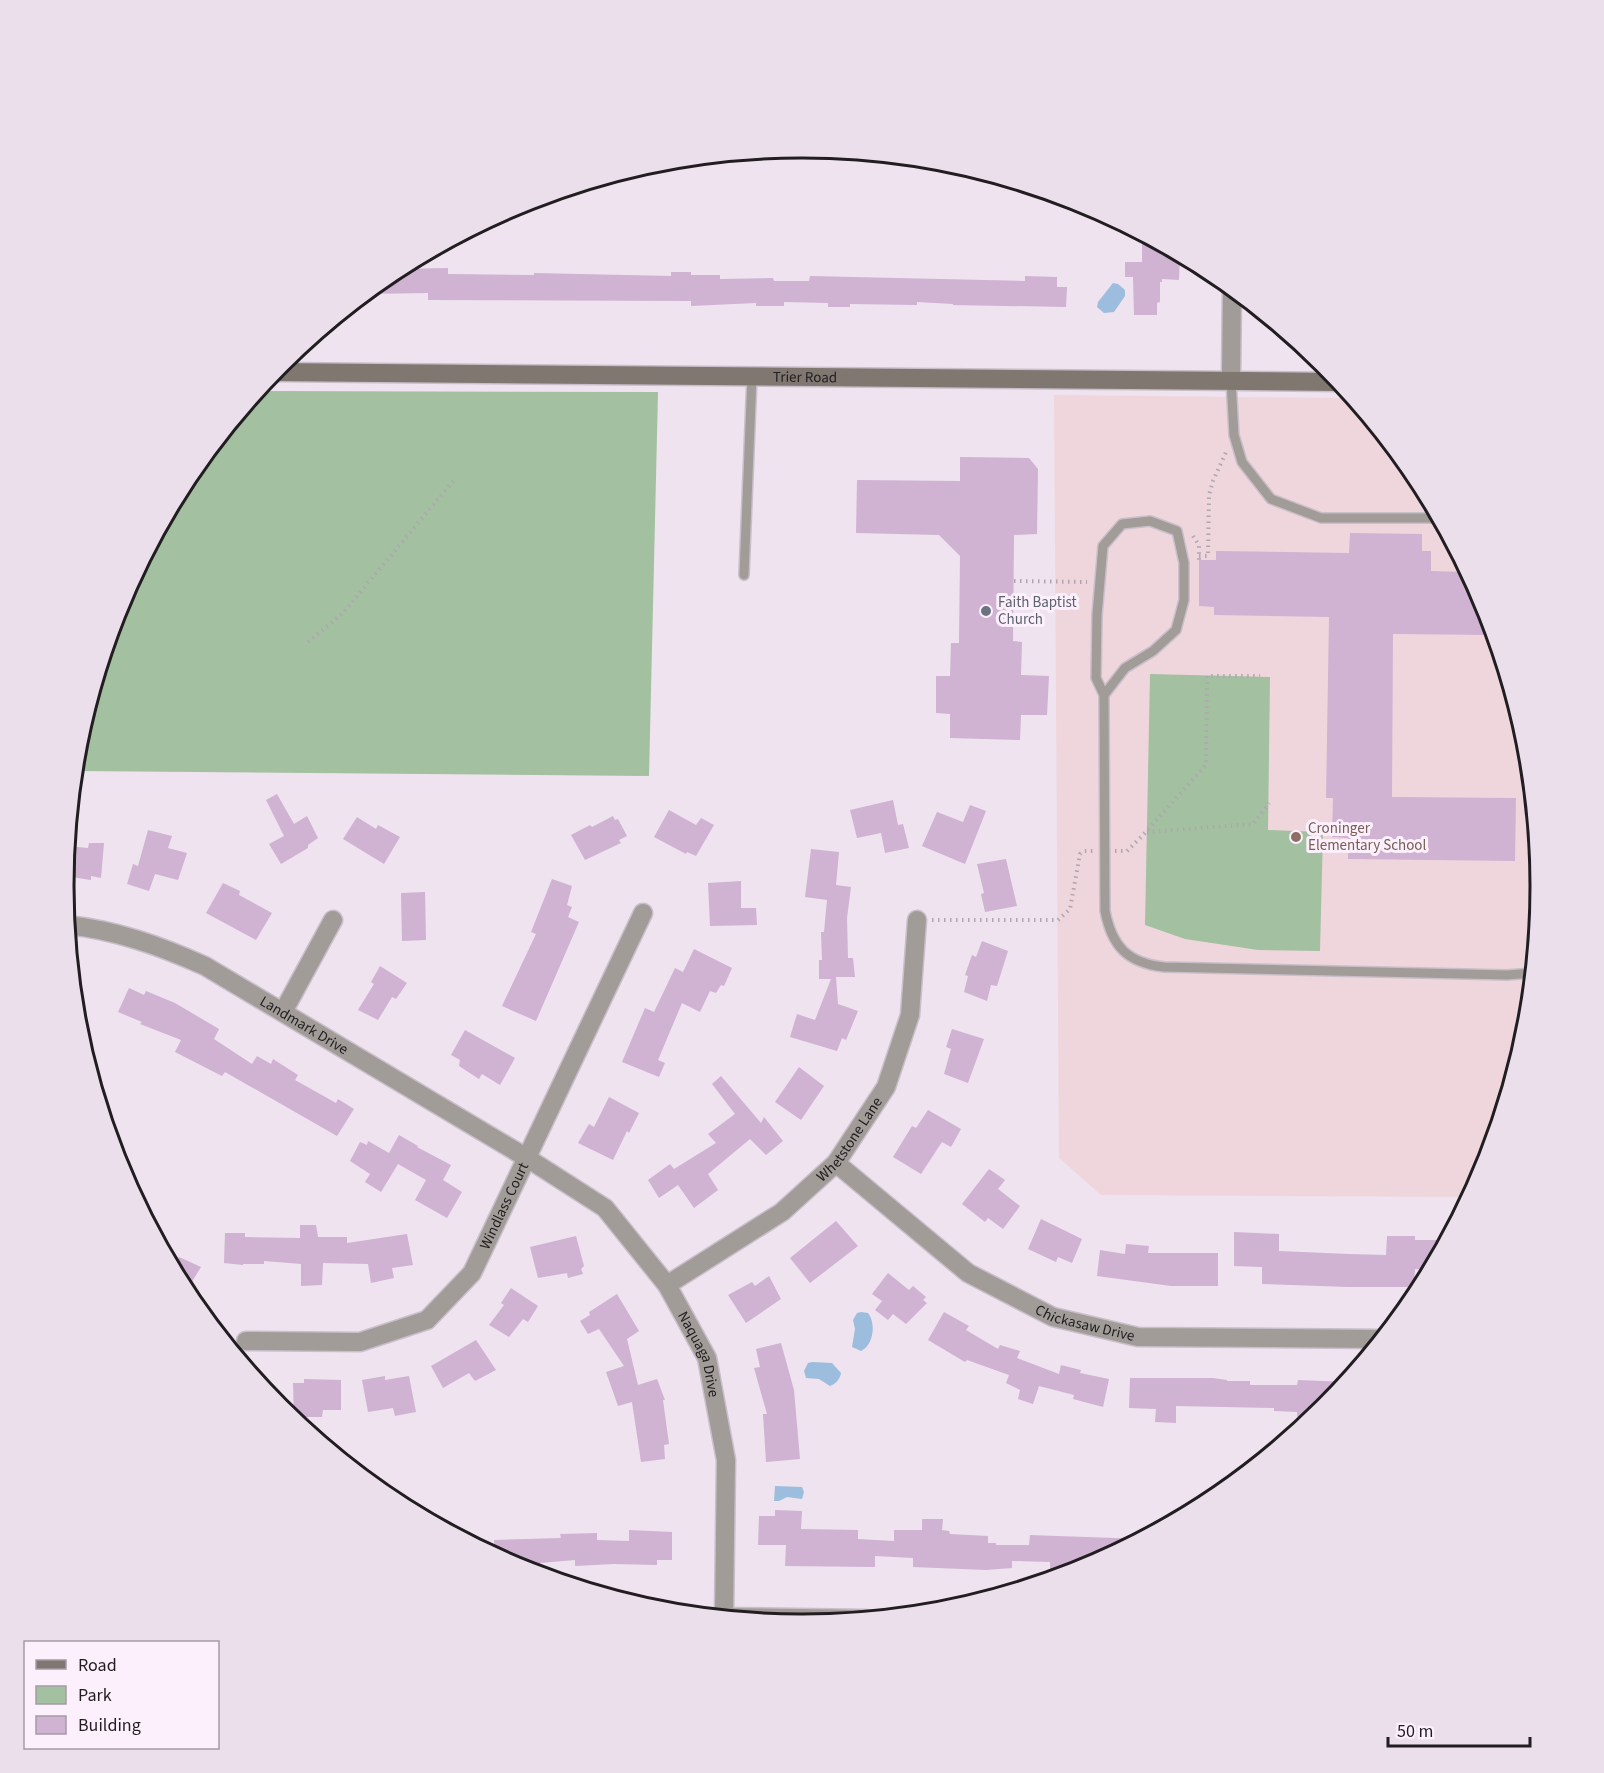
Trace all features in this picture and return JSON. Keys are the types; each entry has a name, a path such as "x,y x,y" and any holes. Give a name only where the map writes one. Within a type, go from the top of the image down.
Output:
{"street":[{"path":"1231,380 1232,299"},
{"name":"Trier Road","path":"286,372 1327,382"},
{"name":"Windlass Court","path":"246,1341 360,1342 427,1320 472,1273 643,913"},
{"path":"283,1012 333,920"},
{"name":"Whetstone Lane","path":"667,1286 782,1212 836,1163 886,1087 910,1015 917,920"},
{"name":"Landmark Drive","path":"75,926 123,935 164,948 205,966 527,1158"},
{"name":"Naquaga Drive","path":"527,1158 605,1208 667,1286 707,1358 726,1461 722,1610"},
{"name":"Chickasaw Drive","path":"836,1163 968,1273 1053,1317 1138,1337 1373,1339"}],"lane":[{"path":"744,575 752,376"},
{"path":"1231,380 1234,435 1242,462 1271,498 1321,518 1430,518"},
{"path":"1104,695 1125,668 1153,651 1176,630 1184,600 1184,563 1177,531 1150,520 1122,524 1103,546 1097,615 1096,678 1104,695 1105,911 1109,931 1127,954 1150,966 1525,973"}],"path":[{"path":"1199,556 1208,556 1209,495 1234,435"},
{"path":"308,642 342,614 454,480"},
{"path":"917,920 1058,920 1070,909 1080,854 1084,850 1127,850 1206,765 1207,676 1260,676"},
{"path":"1146,832 1254,824 1269,803"}],"shaded area":[{"name":"Croninger Elementary School","path":"1054,395 1342,398 1380,443 1408,482 1455,564 1492,652 1517,744 1529,839 1529,934 1517,1029 1492,1121 1460,1197 1101,1195 1059,1158"}],"green space":[{"path":"268,391 658,392 649,776 83,771 98,698 112,652 149,564 196,482 224,443"},
{"path":"1150,674 1270,677 1268,830 1323,832 1320,951 1258,950 1185,939 1145,925"}],"water":[{"path":"1113,283 1125,290 1125,296 1114,312 1104,313 1097,307 1098,302"},
{"path":"857,1313 868,1313 871,1317 873,1328 869,1344 861,1351 852,1347 855,1329 853,1320"},
{"path":"808,1363 832,1363 841,1373 839,1379 830,1386 819,1379 806,1378 804,1371"},
{"path":"775,1486 802,1487 804,1492 802,1499 787,1497 774,1501"}],"building":[{"path":"1142,243 1180,264 1179,280 1162,279 1160,282 1160,302 1157,303 1157,315 1134,315 1133,277 1125,277 1125,262 1142,262"},
{"path":"448,268 448,274 671,276 671,272 691,272 691,275 720,275 720,279 773,278 774,281 809,281 810,276 1025,281 1025,276 1057,277 1057,287 1067,287 1066,307 917,302 917,305 850,304 850,307 828,307 828,303 784,302 784,306 756,306 756,303 691,306 691,301 428,300 428,293 380,294 417,269"},
{"name":"Faith Baptist Church","path":"960,457 1029,458 1038,469 1037,534 1014,535 1013,641 1022,642 1021,675 1049,676 1047,715 1021,715 1020,740 950,738 950,714 936,713 936,676 950,676 951,643 959,643 960,556 939,535 856,533 857,480 960,481"},
{"name":"Croninger Elementary School","path":"1350,533 1422,534 1422,551 1431,551 1431,571 1459,572 1485,635 1393,634 1392,797 1516,798 1515,861 1348,859 1348,838 1332,837 1333,798 1326,798 1329,617 1214,615 1214,607 1199,606 1199,560 1216,560 1216,551 1349,553"},
{"path":"277,794 294,824 307,816 318,838 308,845 308,848 281,864 269,844 284,836 266,800"},
{"path":"893,800 898,825 903,824 909,848 885,853 881,833 857,838 850,810"},
{"path":"970,805 986,811 965,864 922,846 937,812 963,822"},
{"path":"669,810 696,825 701,818 714,825 696,856 687,852 686,854 654,837"},
{"path":"613,816 615,820 618,819 627,836 619,840 621,843 585,860 571,835"},
{"path":"357,817 376,829 378,825 400,837 384,864 343,839"},
{"path":"148,830 172,836 168,848 187,853 178,880 155,874 149,891 127,884 133,864 138,866"},
{"path":"89,843 104,843 101,878 91,876 91,880 74,878 75,847 88,848"},
{"path":"811,849 839,852 836,885 851,887 847,918 848,958 853,958 855,977 836,977 838,1004 858,1011 846,1040 842,1038 837,1051 790,1037 797,1014 815,1020 831,979 819,979 819,960 822,960 821,932 824,932 827,900 805,897"},
{"path":"1006,859 1017,906 985,912 981,894 984,893 977,864"},
{"path":"552,879 572,886 567,905 572,907 568,917 579,922 536,1021 502,1006 536,934 531,932"},
{"path":"741,881 741,908 756,908 757,925 710,926 708,883"},
{"path":"223,883 240,891 239,895 272,913 256,940 206,913"},
{"path":"425,892 426,940 402,941 401,893"},
{"path":"982,941 1008,951 997,986 991,985 987,1001 964,992 968,976 965,975 972,955 976,957"},
{"path":"694,949 732,968 724,986 721,985 716,993 710,991 700,1012 682,1003 658,1060 665,1063 659,1077 622,1062 645,1008 654,1012 675,968 683,972"},
{"path":"380,966 407,983 396,999 392,997 378,1020 358,1010 374,984 371,982"},
{"path":"129,988 144,995 146,991 175,1003 219,1029 214,1039 252,1064 257,1056 271,1064 273,1059 298,1075 295,1080 336,1103 338,1099 354,1109 337,1136 225,1072 222,1076 175,1052 181,1040 140,1024 142,1022 118,1012"},
{"path":"952,1029 984,1039 968,1083 944,1074 951,1049 946,1047"},
{"path":"465,1030 515,1058 500,1085 482,1074 479,1079 459,1066 460,1060 451,1055"},
{"path":"799,1067 824,1086 801,1120 775,1102"},
{"path":"721,1076 761,1123 764,1117 783,1141 766,1155 750,1139 708,1174 718,1190 694,1208 678,1185 659,1198 648,1180 670,1164 674,1169 716,1143 708,1134 735,1114 712,1084"},
{"path":"609,1097 639,1113 613,1160 578,1143 589,1124 594,1127"},
{"path":"928,1110 961,1129 951,1147 942,1142 921,1174 893,1157 912,1126 916,1128"},
{"path":"399,1135 451,1165 443,1180 462,1192 447,1218 415,1200 426,1180 398,1164 381,1192 365,1182 370,1174 350,1161 360,1142 367,1145 368,1141 389,1153"},
{"path":"989,1169 1005,1180 998,1189 1020,1206 1003,1229 988,1218 985,1222 962,1204"},
{"path":"1041,1219 1082,1239 1072,1263 1058,1257 1056,1262 1028,1249"},
{"path":"836,1221 858,1246 810,1283 790,1258"},
{"path":"300,1225 316,1225 318,1237 347,1237 347,1243 407,1234 413,1265 392,1268 394,1278 371,1283 368,1264 323,1263 322,1285 301,1286 301,1264 264,1261 264,1264 224,1263 225,1233 245,1233 245,1237 300,1238"},
{"path":"1234,1232 1279,1234 1279,1251 1349,1254 1386,1255 1387,1236 1415,1236 1415,1240 1439,1240 1421,1269 1415,1269 1414,1281 1410,1287 1262,1284 1262,1267 1234,1266"},
{"path":"576,1236 584,1266 581,1269 583,1274 568,1278 567,1273 538,1278 530,1247"},
{"path":"1126,1244 1149,1246 1148,1253 1218,1253 1218,1286 1171,1286 1097,1276 1100,1250 1125,1254"},
{"path":"179,1257 201,1267 191,1283 177,1260"},
{"path":"888,1273 909,1290 913,1286 926,1297 923,1300 927,1303 906,1324 893,1314 888,1320 875,1310 882,1301 872,1294"},
{"path":"769,1276 781,1299 746,1323 728,1295 752,1282 755,1286"},
{"path":"511,1288 538,1306 528,1322 523,1319 509,1337 489,1325 504,1305 501,1303"},
{"path":"617,1294 639,1331 627,1339 638,1385 657,1379 665,1400 663,1400 669,1444 664,1445 665,1459 641,1462 632,1402 618,1406 606,1372 624,1366 599,1329 588,1334 580,1321 590,1315 589,1312"},
{"path":"944,1312 969,1326 966,1330 998,1349 1000,1345 1020,1351 1017,1358 1059,1374 1061,1365 1081,1370 1080,1373 1109,1379 1103,1407 1073,1399 1074,1395 1039,1386 1033,1404 1018,1399 1020,1390 1006,1383 1009,1375 967,1360 965,1362 928,1340"},
{"path":"476,1340 496,1370 475,1381 469,1373 443,1388 431,1366"},
{"path":"781,1343 794,1390 800,1459 766,1462 763,1414 767,1414 754,1368 760,1367 756,1349"},
{"path":"385,1376 385,1380 409,1376 416,1412 395,1416 393,1408 368,1412 362,1380"},
{"path":"1130,1378 1213,1378 1227,1381 1250,1381 1250,1385 1297,1385 1298,1380 1336,1382 1297,1420 1297,1412 1274,1411 1274,1408 1176,1406 1176,1423 1155,1422 1156,1409 1129,1408"},
{"path":"304,1379 341,1380 341,1410 323,1410 322,1417 303,1417 294,1408 293,1383 304,1383"},
{"path":"775,1510 802,1511 801,1529 858,1530 858,1539 894,1541 894,1530 922,1530 922,1519 943,1519 942,1530 949,1531 950,1534 988,1536 988,1543 996,1543 996,1545 1029,1545 1030,1535 1127,1538 1056,1569 1050,1569 1050,1562 1012,1561 1012,1568 986,1570 913,1567 913,1558 875,1556 875,1567 785,1566 786,1545 758,1545 759,1516 775,1516"},
{"path":"629,1530 672,1532 672,1560 657,1560 657,1565 575,1566 575,1560 540,1563 540,1566 494,1547 494,1540 561,1538 560,1534 597,1533 597,1540 629,1541"}],"place":[{"name":"Faith Baptist Church","path":"986,611"},
{"name":"Croninger Elementary School","path":"1296,837"}]}
